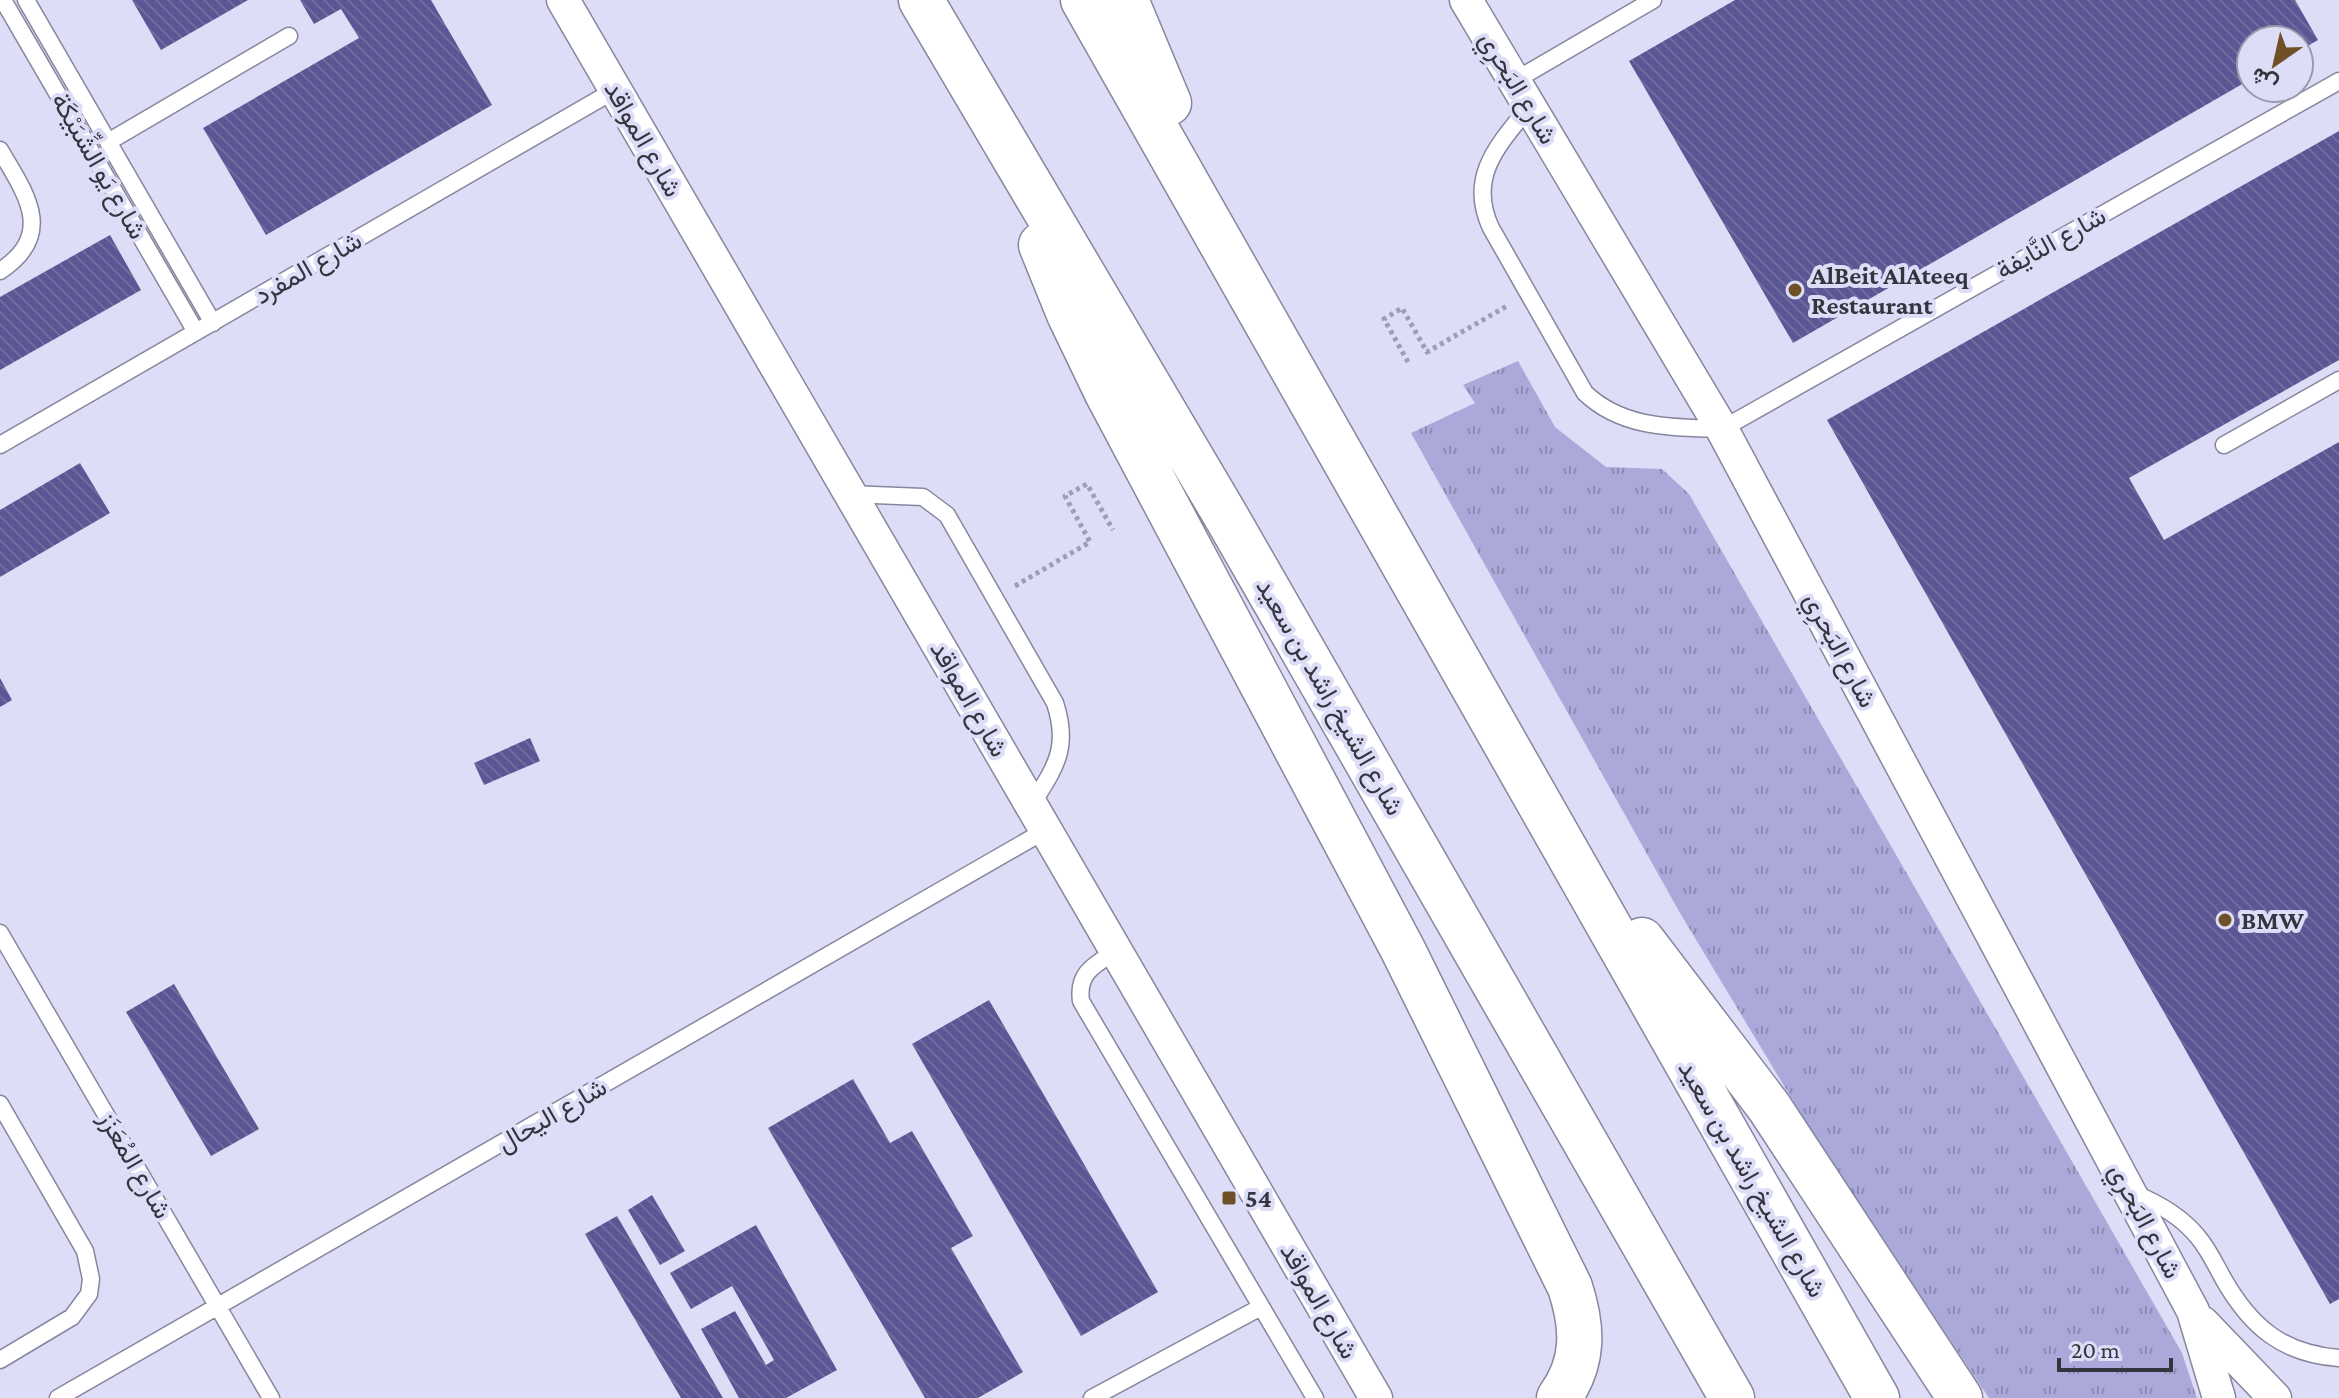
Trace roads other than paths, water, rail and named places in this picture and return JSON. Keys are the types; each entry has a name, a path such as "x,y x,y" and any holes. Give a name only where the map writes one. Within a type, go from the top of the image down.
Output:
{"highway":[{"name":"شارع الشيخ راشد بن سعيد","path":"921,0 1227,518 1732,1398"},
{"name":"شارع الشيخ راشد بن سعيد","path":"1083,0 1877,1398"},
{"path":"1126,0 1169,103 1206,215"},
{"path":"1007,145 1069,314 1107,393 1403,950 1570,1287 1580,1320 1581,1349 1570,1383 1559,1398"},
{"path":"1539,804 1769,1107 1960,1398"}],"street":[{"name":"شارع المواقد","path":"563,0 1376,1398"},
{"name":"شارع البَحرِي","path":"1466,0 1722,429 2193,1311 2219,1398"},
{"name":"شارع البَحرِي","path":"2193,1311 2250,1376 2275,1398"}],"lane":[{"name":"شارع يَو الشِّبَيْكَة","path":"3,0 196,332"},
{"name":"شارع يَو الشِّبَيْكَة","path":"26,0 213,323"},
{"path":"1653,0 1521,94 1489,156 1481,190 1485,216 1585,393 1605,411 1617,417 1661,426 1722,429"},
{"path":"108,142 289,36"},
{"name":"شارع النَّايفة","path":"1722,429 2339,81"},
{"name":"شارع المفرد","path":"0,445 615,90"},
{"path":"0,150 28,198 32,213 27,245 0,271"},
{"path":"2224,445 2339,380"},
{"path":"849,494 909,495 937,504 947,515 1055,703 1062,725 1062,748 1038,818"},
{"name":"شارع اليحال","path":"58,1398 218,1308 1038,818"},
{"name":"شارع المُعَزَز","path":"0,933 271,1398"},
{"path":"1116,951 1083,975 1079,988 1081,1001 1315,1398"},
{"path":"0,1104 85,1251 91,1279 89,1294 72,1317 0,1360"},
{"path":"2128,1191 2185,1223 2200,1239 2243,1311 2270,1337 2291,1349 2339,1358"},
{"path":"1092,1398 1261,1307"}],"place":[{"name":"AlBeit AlAteeq Restaurant","path":"1795,290"},
{"name":"BMW","path":"2225,920"},
{"name":"54","path":"1229,1198"}]}
